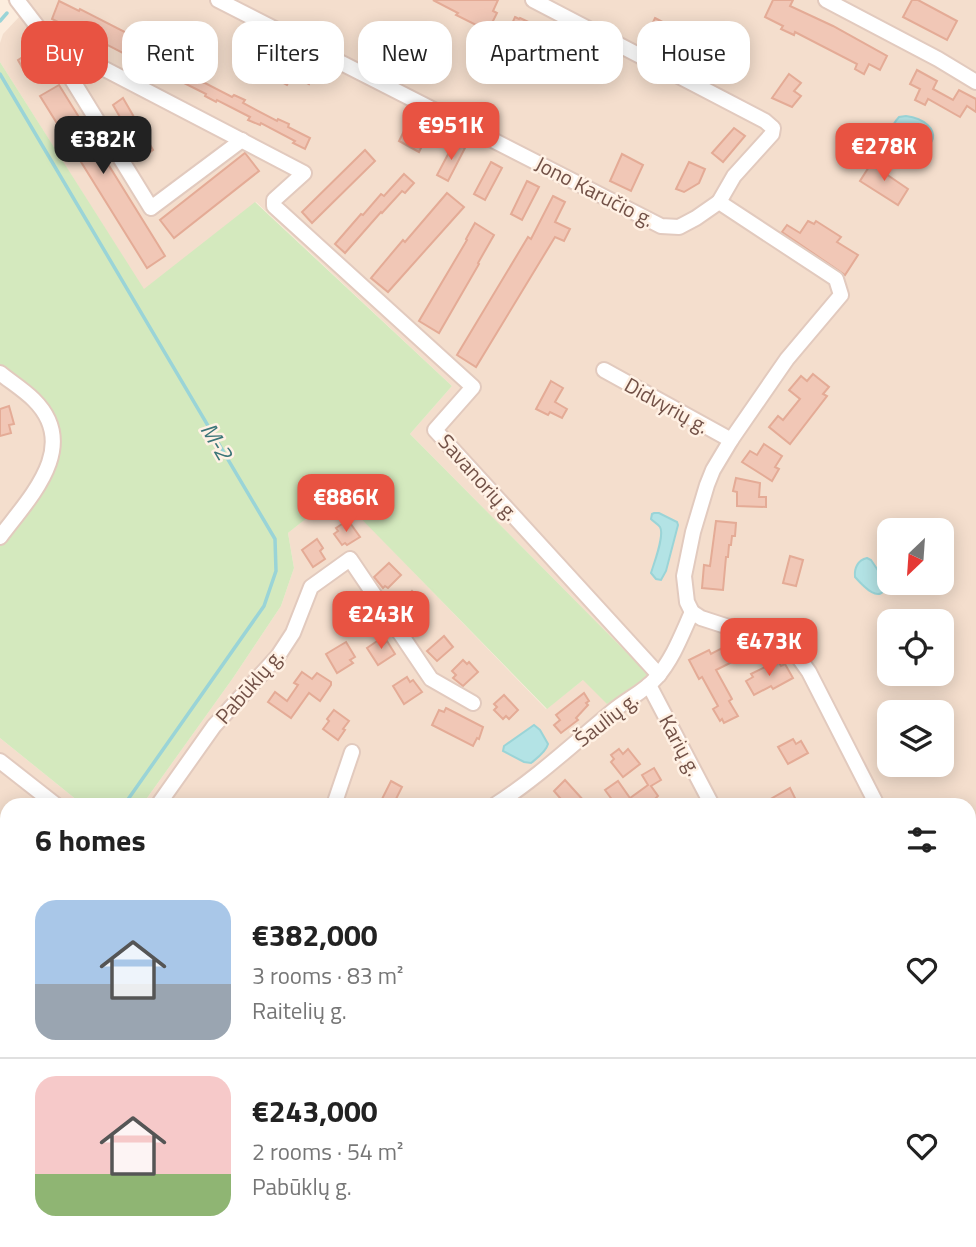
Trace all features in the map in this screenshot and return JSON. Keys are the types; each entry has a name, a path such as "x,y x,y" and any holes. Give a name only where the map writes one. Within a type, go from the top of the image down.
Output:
{"street":[{"path":"16,0 33,21"},
{"name":"Jono Karučio g.","path":"218,0 661,226 679,227 719,202"},
{"path":"533,0 765,121 773,128 772,134 734,176 719,202 836,279 841,295 788,359 713,470 693,533 684,576 687,602 692,612 701,618 789,649 799,658 809,672 873,798"},
{"path":"827,0 976,82"},
{"path":"75,84 151,208 242,140 108,70"},
{"name":"Savanorių g.","path":"242,140 304,173 274,200 274,206 473,387 435,430 654,680"},
{"name":"Didvyrių g.","path":"604,370 731,440"},
{"path":"0,373 36,402 45,415 52,431 52,453 44,479 0,537"},
{"name":"Pabūklų g.","path":"163,798 214,726 278,656 293,633 312,587 350,559 431,679 473,703"},
{"name":"Šaulių g.","path":"506,798 654,680 671,657 692,612"},
{"name":"Karių g.","path":"654,680 709,798"},
{"path":"336,798 352,752"},
{"path":"0,761 47,798"}],"shaded area":[{"path":"7,0 976,0 976,798 147,798 281,606 294,568 288,533 337,493 546,709 583,680 649,675 410,434 452,386 256,202 144,290 0,62 3,34 20,16"},
{"path":"0,366 25,385 57,444 56,462 46,484 0,544"},
{"path":"0,738 74,798 0,798"}],"green space":[{"path":"0,62 144,289 255,202 452,386 410,434 649,675 607,704 583,680 547,709 337,494 288,533 294,568 281,606 147,798 74,798 0,738 0,544 46,484 56,462 57,444 25,385 0,366"}],"water":[{"path":"899,117 919,119 928,125 933,138 929,144 922,148 911,148 896,143 892,136 893,126"},
{"path":"654,513 677,522 678,525 666,571 661,580 651,573 661,536 660,527 651,519"},
{"path":"867,558 871,560 877,569 877,594 855,577 857,565"},
{"path":"534,725 548,744 531,763 503,751 504,746"}],"building":[{"path":"433,0 498,0 493,11 497,13 493,21 468,21 456,15 458,13"},
{"path":"773,0 793,0 790,6 887,56 880,70 869,64 864,74 855,69 857,64 795,32 794,35 781,29 783,26 765,17"},
{"path":"912,0 918,0 957,21 947,40 903,17"},
{"path":"59,1 103,21 56,21 52,19"},
{"path":"108,23 122,31 122,53 108,45"},
{"path":"917,70 937,81 933,89 953,100 959,90 976,99 976,112 967,106 960,117 928,99 925,105 915,100 920,89 910,84"},
{"path":"789,74 801,83 794,91 801,96 792,107 772,98"},
{"path":"186,84 207,84 232,97 234,95 245,100 243,103 277,121 278,119 289,124 288,127 310,138 305,149 261,123 260,125 248,120 250,117 217,100 216,102 205,96 206,94"},
{"path":"59,85 165,256 147,268 40,96"},
{"path":"123,98 153,150 143,157 113,105"},
{"path":"407,125 427,136 419,152 399,141"},
{"path":"734,128 745,136 723,162 712,153"},
{"path":"454,143 465,148 448,181 437,175"},
{"path":"365,150 375,161 312,223 302,212"},
{"path":"245,153 259,171 174,238 160,220"},
{"path":"622,154 643,165 631,191 610,181"},
{"path":"874,159 889,169 886,174 908,189 898,205 860,181"},
{"path":"491,162 502,168 485,200 474,194"},
{"path":"689,162 705,169 699,183 684,192 676,189"},
{"path":"404,174 414,183 381,212 345,253 335,244 361,214 363,215 381,194 384,196"},
{"path":"527,181 539,187 522,220 511,214"},
{"path":"447,193 464,207 388,292 371,278"},
{"path":"553,196 565,202 555,222 570,229 564,241 555,237 476,367 457,355 528,237 531,239"},
{"path":"808,221 814,224 816,221 841,237 837,242 858,255 845,275 782,232 787,225 800,233"},
{"path":"475,223 494,235 439,333 419,321"},
{"path":"813,374 829,387 823,394 827,396 790,444 769,427 778,416 783,420 800,399 789,390 801,376 807,381"},
{"path":"551,381 563,388 555,402 567,409 562,418 536,409"},
{"path":"9,406 14,424 9,425 11,433 0,436 0,409"},
{"path":"764,444 782,456 775,467 779,469 772,481 742,462 750,451 757,455"},
{"path":"736,478 760,483 759,497 766,497 766,507 737,506 737,492 733,491"},
{"path":"348,520 360,537 342,545 334,534 338,531 336,528"},
{"path":"716,521 736,523 735,536 732,536 726,557 723,590 702,588 704,565 710,566"},
{"path":"317,539 323,548 320,551 325,559 313,567 302,550"},
{"path":"790,556 803,560 796,586 783,583"},
{"path":"389,563 401,575 388,588 383,588 374,577"},
{"path":"412,591 421,600 407,616 397,607"},
{"path":"353,597 356,602 359,599 368,612 350,623 339,606"},
{"path":"444,636 453,647 437,661 427,651"},
{"path":"380,639 384,644 387,641 395,654 378,665 367,648"},
{"path":"346,642 355,657 350,660 353,663 337,673 326,654"},
{"path":"728,645 736,660 716,670 738,716 724,723 713,709 718,706 702,677 699,679 689,660 709,650 711,654"},
{"path":"463,660 467,664 469,662 478,672 463,686 453,678 456,675 452,671"},
{"path":"779,662 781,666 785,664 793,678 754,695 746,681 753,677 751,674"},
{"path":"302,672 312,679 317,673 331,682 331,685 320,701 309,693 291,718 268,702 275,692 287,701 298,685 294,683"},
{"path":"407,677 410,682 413,680 422,692 404,704 393,686"},
{"path":"584,693 589,701 586,703 588,705 576,718 578,720 561,733 554,725 560,720 556,715"},
{"path":"504,695 518,710 509,719 506,716 503,719 494,710 497,707 494,704"},
{"path":"446,708 483,727 473,746 432,725 439,710 444,712"},
{"path":"334,710 349,721 338,740 323,729"},
{"path":"793,739 796,744 801,741 808,753 788,764 778,747"},
{"path":"619,749 623,754 628,749 640,764 623,777 611,762 614,759 611,755"},
{"path":"654,768 661,780 651,786 658,796 656,798 630,798 648,785 642,775"},
{"path":"565,780 581,798 560,798 554,791"},
{"path":"391,781 402,787 396,798 382,798"},
{"path":"618,781 630,798 611,798 605,790"},
{"path":"790,788 795,798 772,798"}],"waterway":[{"name":"M-2","path":"0,21 7,13"},
{"name":"M-2","path":"0,74 275,539 276,571 264,606 129,798"}]}
